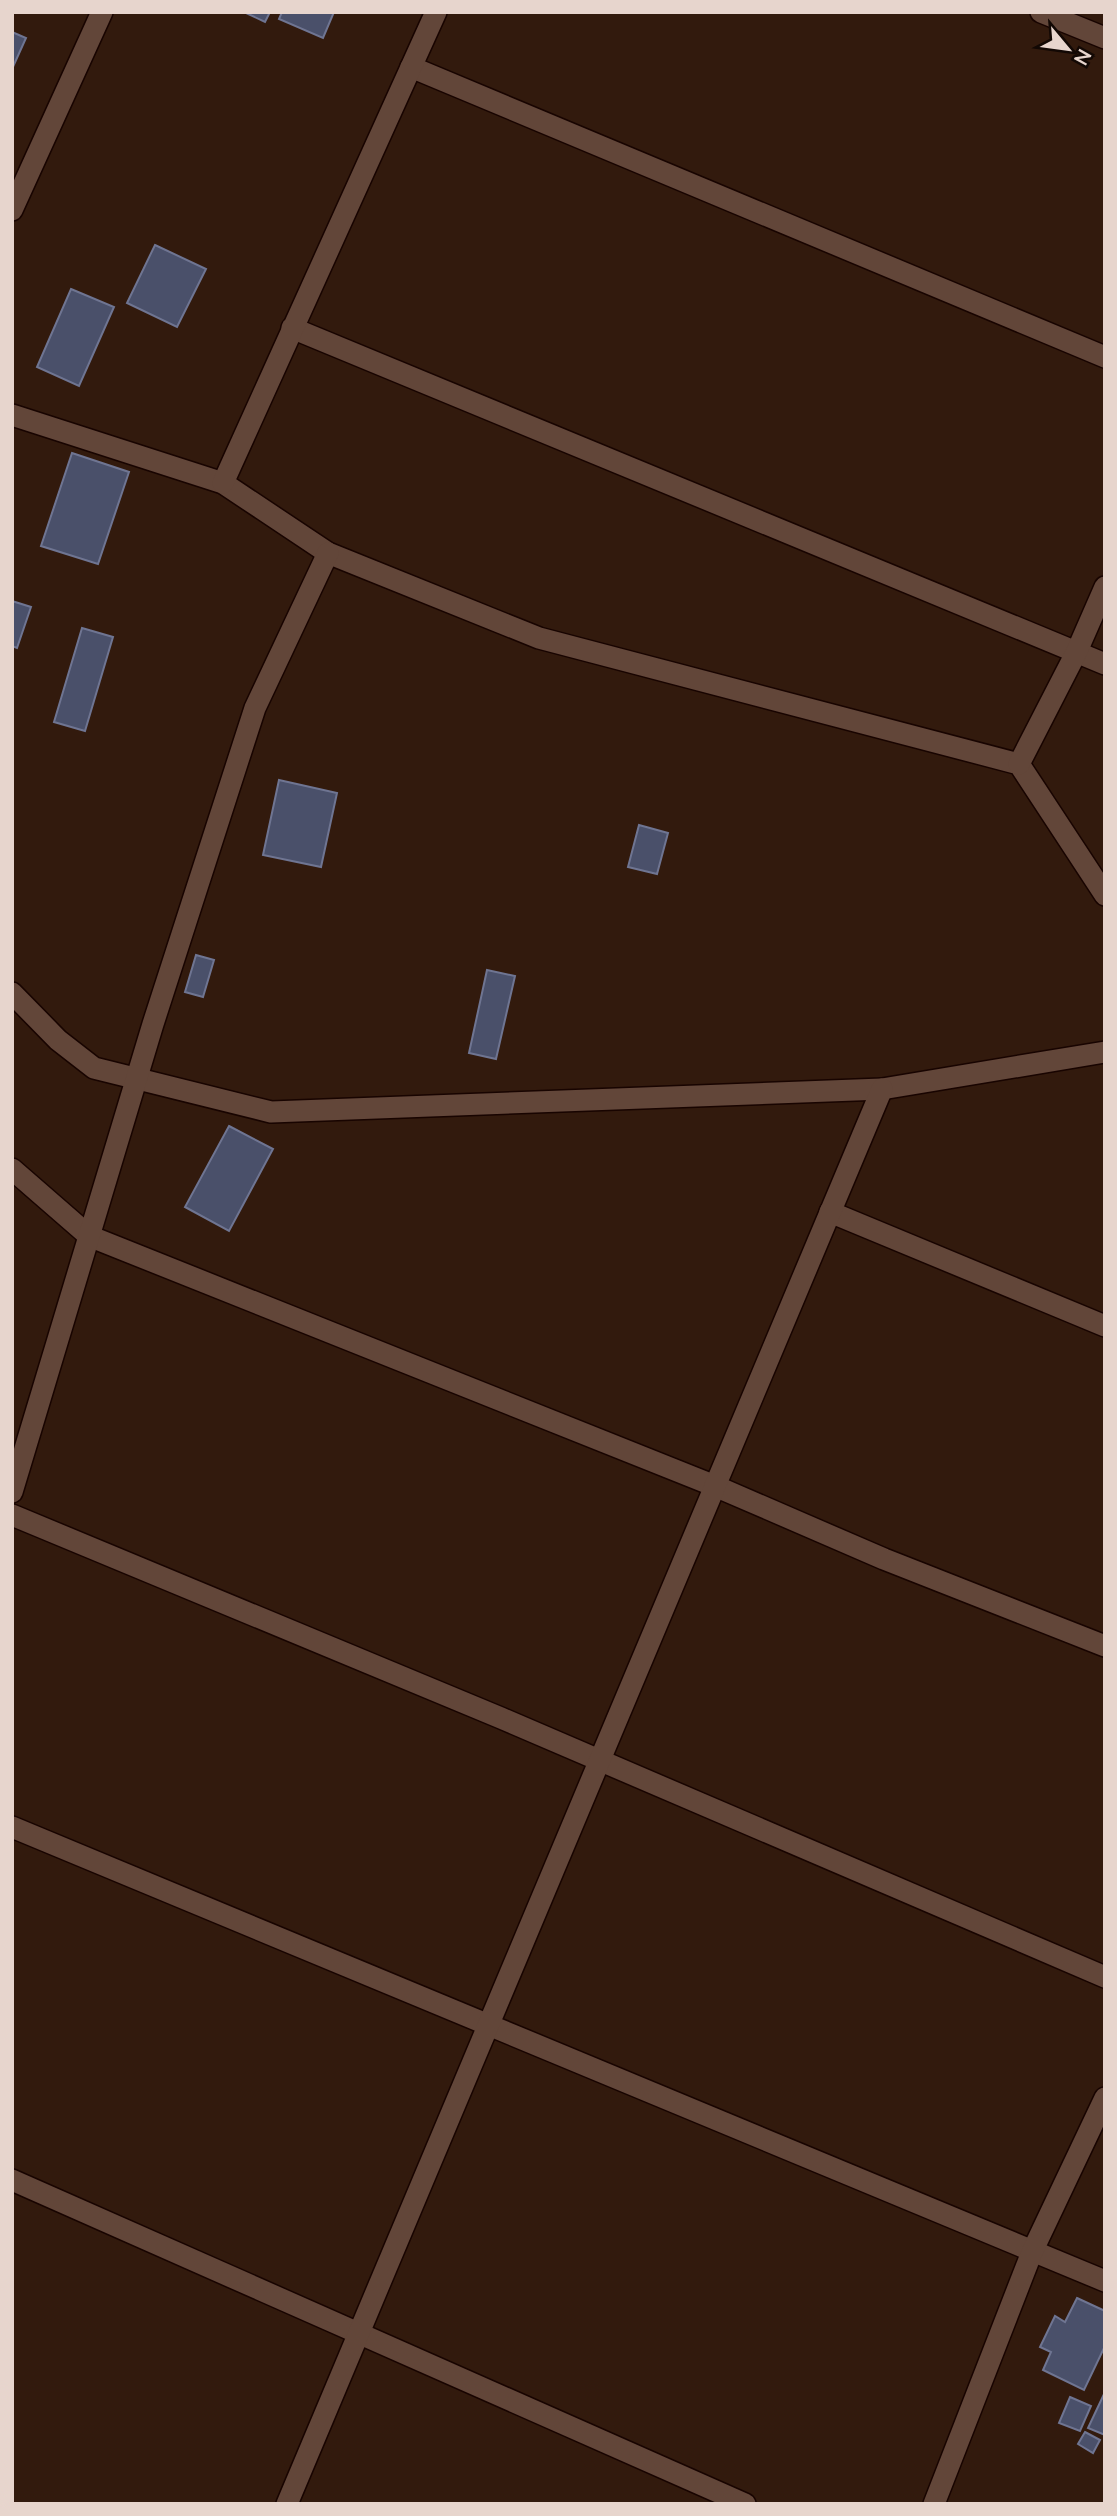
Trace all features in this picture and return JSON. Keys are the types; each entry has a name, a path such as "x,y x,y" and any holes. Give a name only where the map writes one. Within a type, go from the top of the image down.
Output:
{"street":[{"path":"12,211 102,12"},
{"path":"223,483 436,12"},
{"path":"1041,12 1105,38"},
{"path":"411,67 1105,357"},
{"path":"292,328 1105,663"},
{"path":"12,415 223,483 328,553 539,638 1019,764 1105,895"},
{"path":"12,1492 137,1077 255,708 328,553"},
{"path":"1019,764 1077,651 1105,587"},
{"path":"12,993 58,1040 94,1068 271,1112 882,1089 1105,1052"},
{"path":"287,2504 882,1089"},
{"path":"12,1169 89,1236 715,1486 884,1559 1105,1646"},
{"path":"830,1212 1105,1326"},
{"path":"12,1515 600,1760 1105,1977"},
{"path":"12,1827 1105,2281"},
{"path":"934,2504 1032,2252 1105,2098"},
{"path":"12,2180 745,2504"}],"building":[{"path":"244,12 270,12 265,22"},
{"path":"282,12 334,12 323,38 279,19"},
{"path":"12,32 26,38 12,69"},
{"path":"155,245 206,269 177,327 127,303"},
{"path":"71,289 114,307 79,386 37,367"},
{"path":"72,453 129,472 98,564 41,546"},
{"path":"12,601 31,607 17,648 12,646"},
{"path":"82,628 113,637 85,731 54,722"},
{"path":"279,780 337,793 321,867 263,855"},
{"path":"639,825 668,833 657,874 628,867"},
{"path":"196,955 214,960 203,997 185,992"},
{"path":"487,970 515,976 496,1059 469,1053"},
{"path":"229,1126 273,1149 229,1231 185,1207"},
{"path":"1077,2298 1105,2311 1105,2346 1084,2390 1043,2370 1051,2352 1040,2347 1055,2316 1065,2322"},
{"path":"1105,2392 1105,2435 1088,2428"},
{"path":"1070,2397 1091,2406 1080,2431 1059,2423"},
{"path":"1085,2432 1100,2440 1093,2453 1078,2444"}]}
